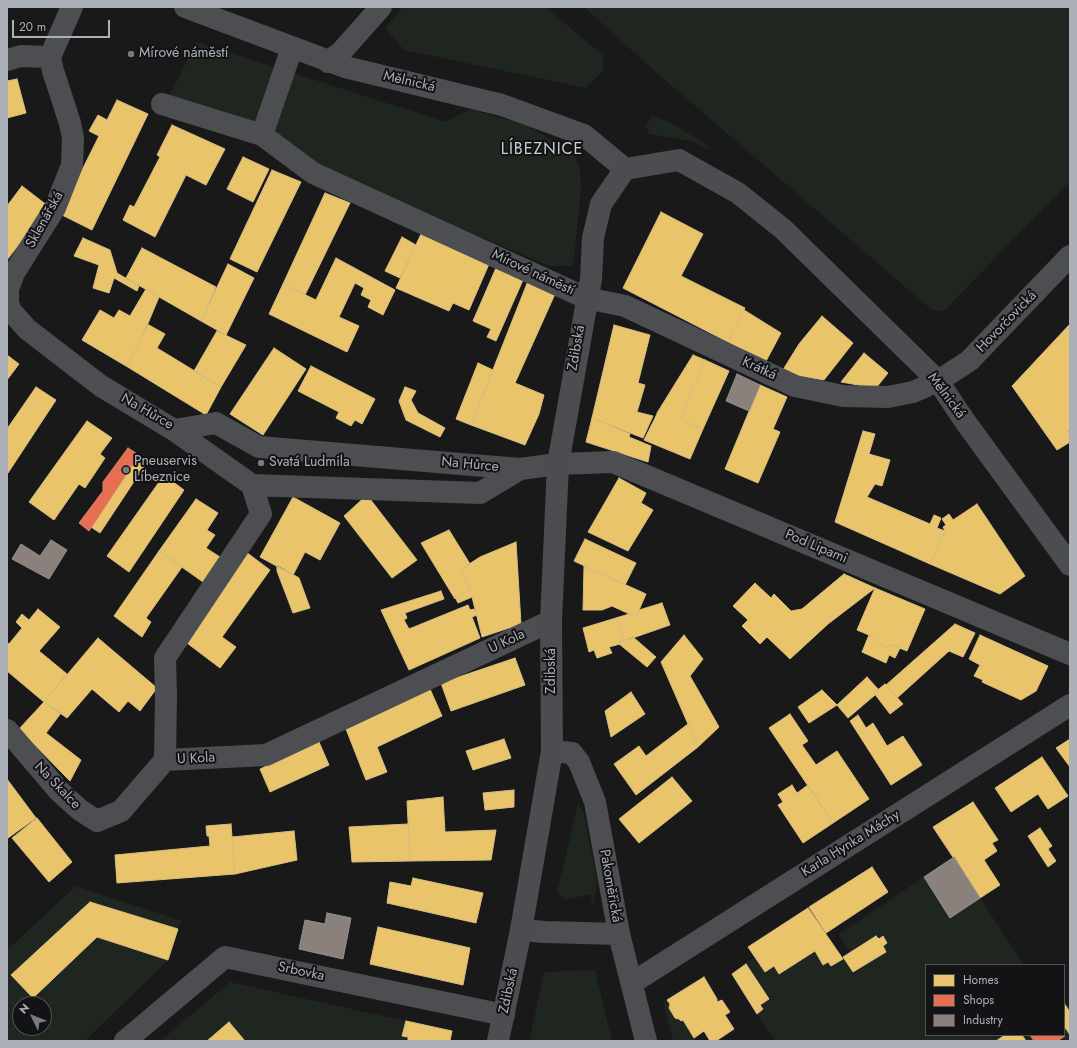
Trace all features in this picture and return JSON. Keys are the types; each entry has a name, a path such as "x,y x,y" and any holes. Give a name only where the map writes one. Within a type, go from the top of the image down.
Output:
{"main road":[{"name":"Mělnická","path":"625,168 679,160 738,193 783,229 938,381 964,420 1070,565"},
{"name":"Mírové náměstí","path":"586,298 591,280 593,238 601,204 625,168"},
{"name":"Zdibská","path":"498,1041 521,930 552,752 552,621 558,464 586,298"}],"street":[{"path":"7,60 21,56 50,57 72,7"},
{"name":"Mělnická","path":"185,7 328,62 502,105 584,135 625,168"},
{"path":"328,62 340,52 382,7"},
{"path":"262,135 292,48"},
{"name":"Sklenářská","path":"11,311 8,303 8,289 14,273 55,208 72,164 73,138 70,122 53,71 50,57"},
{"name":"Mírové náměstí","path":"162,104 262,135 313,173 586,298"},
{"name":"Hovorčovická","path":"938,381 969,361 1070,256"},
{"name":"Krátká","path":"586,298 625,306 795,386 843,396 888,397 913,392 938,381"},
{"name":"Na Hůrce","path":"11,311 27,329 101,386 174,430 216,423 260,447 520,469 558,464"},
{"path":"174,430 252,485"},
{"name":"Pod Lipami","path":"558,464 612,462 1070,654"},
{"name":"Na Hůrce","path":"252,485 480,493 520,469"},
{"name":"U Kola","path":"252,485 261,514 165,658 165,760 266,755 552,621"},
{"name":"Karla Hynka Máchy","path":"632,983 1070,705"},
{"name":"Na Skalce","path":"7,730 59,791 80,810 97,821 121,811 165,760"},
{"name":"Pakoměřická","path":"552,752 572,753 579,762 595,802 619,934 646,1041"},
{"path":"521,930 619,934"},
{"name":"Srbovka","path":"125,1041 225,957 504,1015"}],"shaded area":[{"path":"403,7 545,7 603,55 604,70 586,88 404,50 385,28"},
{"path":"584,7 1070,7 1070,181 944,311 932,310 650,67"},
{"path":"196,42 446,122 470,109 527,125 566,149 576,158 580,169 581,191 573,266 550,266 162,104 167,101"},
{"path":"652,116 667,121 695,137 714,151 691,141 649,134 646,126"},
{"path":"578,804 584,813 597,882 593,906 590,894 566,900 557,892"},
{"path":"924,877 980,898 1023,964 925,964 925,1036 1065,1036 1065,1028 1070,1035 1070,1041 775,1041 757,1014 763,1009 746,964 753,958 765,972 774,966 779,974 815,951 823,965 828,962 831,966 843,959 853,974 886,952 883,946 887,943 883,936 879,939 875,936 850,952 839,934"},
{"path":"76,886 182,921 178,929 90,902 12,975 30,996 12,996 12,1036 52,1036 52,996 34,996 97,937 168,960 85,1041 7,1041 7,950"},
{"path":"595,970 612,1041 529,1041 544,972"},
{"path":"230,982 406,1021 402,1036 408,1037 408,1041 160,1041"},
{"path":"667,1000 670,1004 669,1008 675,1018 681,1021 683,1020 697,1041 673,1041 663,1002"}],"building: Homes":[{"path":"17,79 26,113 7,118 7,81"},
{"path":"117,100 148,114 92,230 60,214 99,136 89,131 98,115 107,120"},
{"path":"172,125 225,149 206,185 186,175 155,237 123,220 130,205 134,207 160,157 157,155"},
{"path":"243,157 269,169 253,202 227,189"},
{"path":"272,170 301,182 257,272 230,259"},
{"path":"22,186 48,206 7,260 7,206"},
{"path":"325,193 350,203 305,295 283,284"},
{"path":"661,212 703,234 681,276 745,308 728,342 623,288"},
{"path":"421,234 489,264 469,310 453,303 449,311 396,288"},
{"path":"402,237 416,245 400,278 385,271"},
{"path":"83,238 110,250 117,273 139,286 137,291 114,278 109,293 93,288 99,265 74,256"},
{"path":"142,248 216,287 201,321 126,278"},
{"path":"336,258 395,290 383,315 368,307 371,300 361,295 364,288 355,283 339,317 359,326 347,352 269,314 283,284 316,300"},
{"path":"228,264 254,278 226,335 201,321"},
{"path":"496,268 523,280 496,341 487,337 491,329 473,321"},
{"path":"528,281 555,294 515,383 544,395 539,414 525,445 471,425"},
{"path":"146,289 159,297 141,340 126,366 82,340 100,310 114,318 119,310 130,316"},
{"path":"744,310 781,333 764,365 728,342"},
{"path":"822,316 853,343 824,380 781,373 799,344"},
{"path":"147,324 165,334 157,348 221,387 206,415 126,366 141,340"},
{"path":"1070,324 1070,429 1068,431 1070,435 1070,442 1057,450 1012,386"},
{"path":"614,325 650,335 638,383 645,385 637,412 653,416 643,438 592,418"},
{"path":"217,331 246,345 221,387 194,371"},
{"path":"274,348 306,369 263,435 230,414"},
{"path":"864,353 888,373 876,388 841,382"},
{"path":"7,355 19,364 7,380"},
{"path":"693,355 705,360 680,419 703,429 690,459 644,440 657,413"},
{"path":"705,360 729,371 703,429 680,419"},
{"path":"478,363 493,370 471,425 456,419"},
{"path":"311,366 375,399 362,424 355,420 351,426 336,418 339,412 298,391"},
{"path":"760,385 787,397 773,429 780,432 758,483 725,469"},
{"path":"36,387 56,400 8,473 7,429"},
{"path":"405,387 416,391 411,400 418,413 445,428 440,437 406,420 399,401"},
{"path":"592,418 630,434 629,437 651,446 648,462 586,442"},
{"path":"87,421 112,438 100,454 105,458 85,488 79,484 54,520 29,502"},
{"path":"863,431 875,434 869,454 890,460 882,486 875,484 867,497 930,524 934,515 941,518 937,528 945,531 930,564 835,522"},
{"path":"139,455 147,462 100,533 91,527"},
{"path":"164,475 184,490 129,572 107,556"},
{"path":"619,478 646,493 641,503 653,510 628,551 588,532"},
{"path":"367,495 417,560 392,578 344,516"},
{"path":"293,497 340,523 320,560 305,552 293,575 260,557"},
{"path":"196,499 218,513 207,530 215,535 206,548 220,557 203,582 159,551"},
{"path":"977,504 1025,576 1000,594 930,564 945,531 943,527 946,525 942,519 949,514 953,520"},
{"path":"449,530 470,564 460,570 471,590 455,597 455,599 421,543"},
{"path":"585,539 636,563 625,585 574,561"},
{"path":"516,542 521,624 482,637 472,597 458,603 455,597 471,590 460,570 480,557"},
{"path":"159,551 182,567 146,618 151,622 142,637 114,616"},
{"path":"246,552 270,570 222,637 236,647 220,668 183,640"},
{"path":"277,565 299,578 310,608 293,613 277,571"},
{"path":"584,566 646,594 636,617 612,606 602,610 583,610"},
{"path":"844,574 875,588 828,624 790,659 767,637 760,644 742,626 748,620 733,606 755,583 771,598 774,594 791,611 802,609"},
{"path":"875,588 925,609 907,651 889,644 887,648 874,642 876,638 857,630"},
{"path":"441,591 444,599 405,613 407,618 404,620 409,629 468,605 470,610 474,609 477,615 472,617 480,638 409,670 381,610"},
{"path":"662,603 670,625 624,641 616,618 629,614 636,617 639,610"},
{"path":"38,609 60,627 39,651 67,674 44,702 7,671 7,643 9,644 22,628 16,622 22,614 29,620"},
{"path":"616,618 624,641 618,643 620,644 609,647 612,653 597,658 594,650 589,652 583,628"},
{"path":"955,624 975,633 963,657 949,651 897,698 886,685"},
{"path":"684,635 703,659 690,676 719,727 698,747 661,662"},
{"path":"869,635 876,638 874,642 887,648 889,644 900,648 895,658 889,655 886,663 862,652"},
{"path":"980,635 1048,666 1036,691 1021,700 982,682 983,680 974,676 980,665 969,659"},
{"path":"633,637 656,657 647,667 618,643"},
{"path":"98,638 157,688 140,711 128,701 119,712 92,689 67,718 44,702"},
{"path":"515,658 525,685 451,711 441,683"},
{"path":"867,677 878,689 874,693 875,695 848,718 837,705"},
{"path":"885,684 903,704 890,714 874,693"},
{"path":"430,689 442,716 377,747 387,772 366,780 346,729"},
{"path":"822,690 837,705 809,723 798,707"},
{"path":"631,692 645,714 611,737 605,711"},
{"path":"44,702 61,713 46,733 81,760 70,781 19,729"},
{"path":"790,714 808,741 802,745 816,765 837,751 869,799 833,823 769,728"},
{"path":"858,715 866,728 873,723 887,746 903,736 922,765 891,785 850,721"},
{"path":"688,724 698,747 636,795 614,764 639,746 646,756"},
{"path":"504,739 511,758 473,770 466,751"},
{"path":"1070,739 1070,767 1056,748"},
{"path":"319,742 329,765 270,792 260,769"},
{"path":"1042,757 1068,796 1048,809 1038,794 1011,812 995,788"},
{"path":"672,777 692,801 639,843 619,819"},
{"path":"7,779 36,818 8,838 7,838"},
{"path":"792,785 797,793 808,785 833,823 803,843 778,805 783,802 778,794"},
{"path":"514,790 514,807 485,810 483,793"},
{"path":"443,797 445,832 496,830 491,860 410,861 407,801"},
{"path":"973,802 998,840 992,843 997,851 984,860 1000,885 980,898 933,827"},
{"path":"37,818 72,862 49,882 12,838"},
{"path":"231,824 235,874 117,883 115,855 210,846 206,826"},
{"path":"408,824 410,861 352,862 349,827"},
{"path":"1040,828 1052,846 1048,849 1056,861 1048,867 1028,836"},
{"path":"294,831 297,860 235,874 232,837"},
{"path":"872,867 888,892 826,933 809,907"},
{"path":"413,878 483,893 476,923 387,903 390,882 411,886"},
{"path":"90,902 178,929 168,960 97,937 35,996 31,996 11,975"},
{"path":"808,908 843,959 831,966 828,962 823,965 815,951 779,974 774,966 765,972 748,947"},
{"path":"378,927 470,948 463,985 370,964"},
{"path":"876,936 879,939 883,936 887,943 883,946 886,952 853,972 843,957"},
{"path":"746,964 769,999 760,1005 763,1009 757,1014 732,974"},
{"path":"704,977 717,999 717,1002 722,1000 730,1012 725,1015 734,1029 716,1041 710,1041 704,1031 694,1038 683,1020 681,1021 675,1018 669,1008 670,1004 667,1000"},
{"path":"1065,1004 1070,1012 1070,1035 1065,1028"},
{"path":"406,1021 452,1031 450,1041 408,1041 408,1037 402,1036"},
{"path":"229,1022 245,1041 207,1041"},
{"path":"1004,1036 1023,1036 1026,1041 996,1041"}],"building: Shops":[{"path":"128,448 139,455 89,531 79,523 103,491 103,482"},
{"path":"1031,1036 1065,1036 1057,1041 1034,1041"}],"building: Industry":[{"path":"737,374 760,385 749,411 726,401"},
{"path":"51,540 67,550 49,579 12,559 21,544 40,556"},
{"path":"954,857 980,898 950,918 924,877"},
{"path":"327,913 351,918 343,959 299,949 305,920 325,924"}],"place":[{"name":"Mírové náměstí","path":"131,54"},
{"name":"Svatá Ludmila","path":"261,463"},
{"name":"Pneuservis Líbeznice","path":"126,470"}],"district":[{"name":"LÍBEZNICE","path":"542,150"}]}
